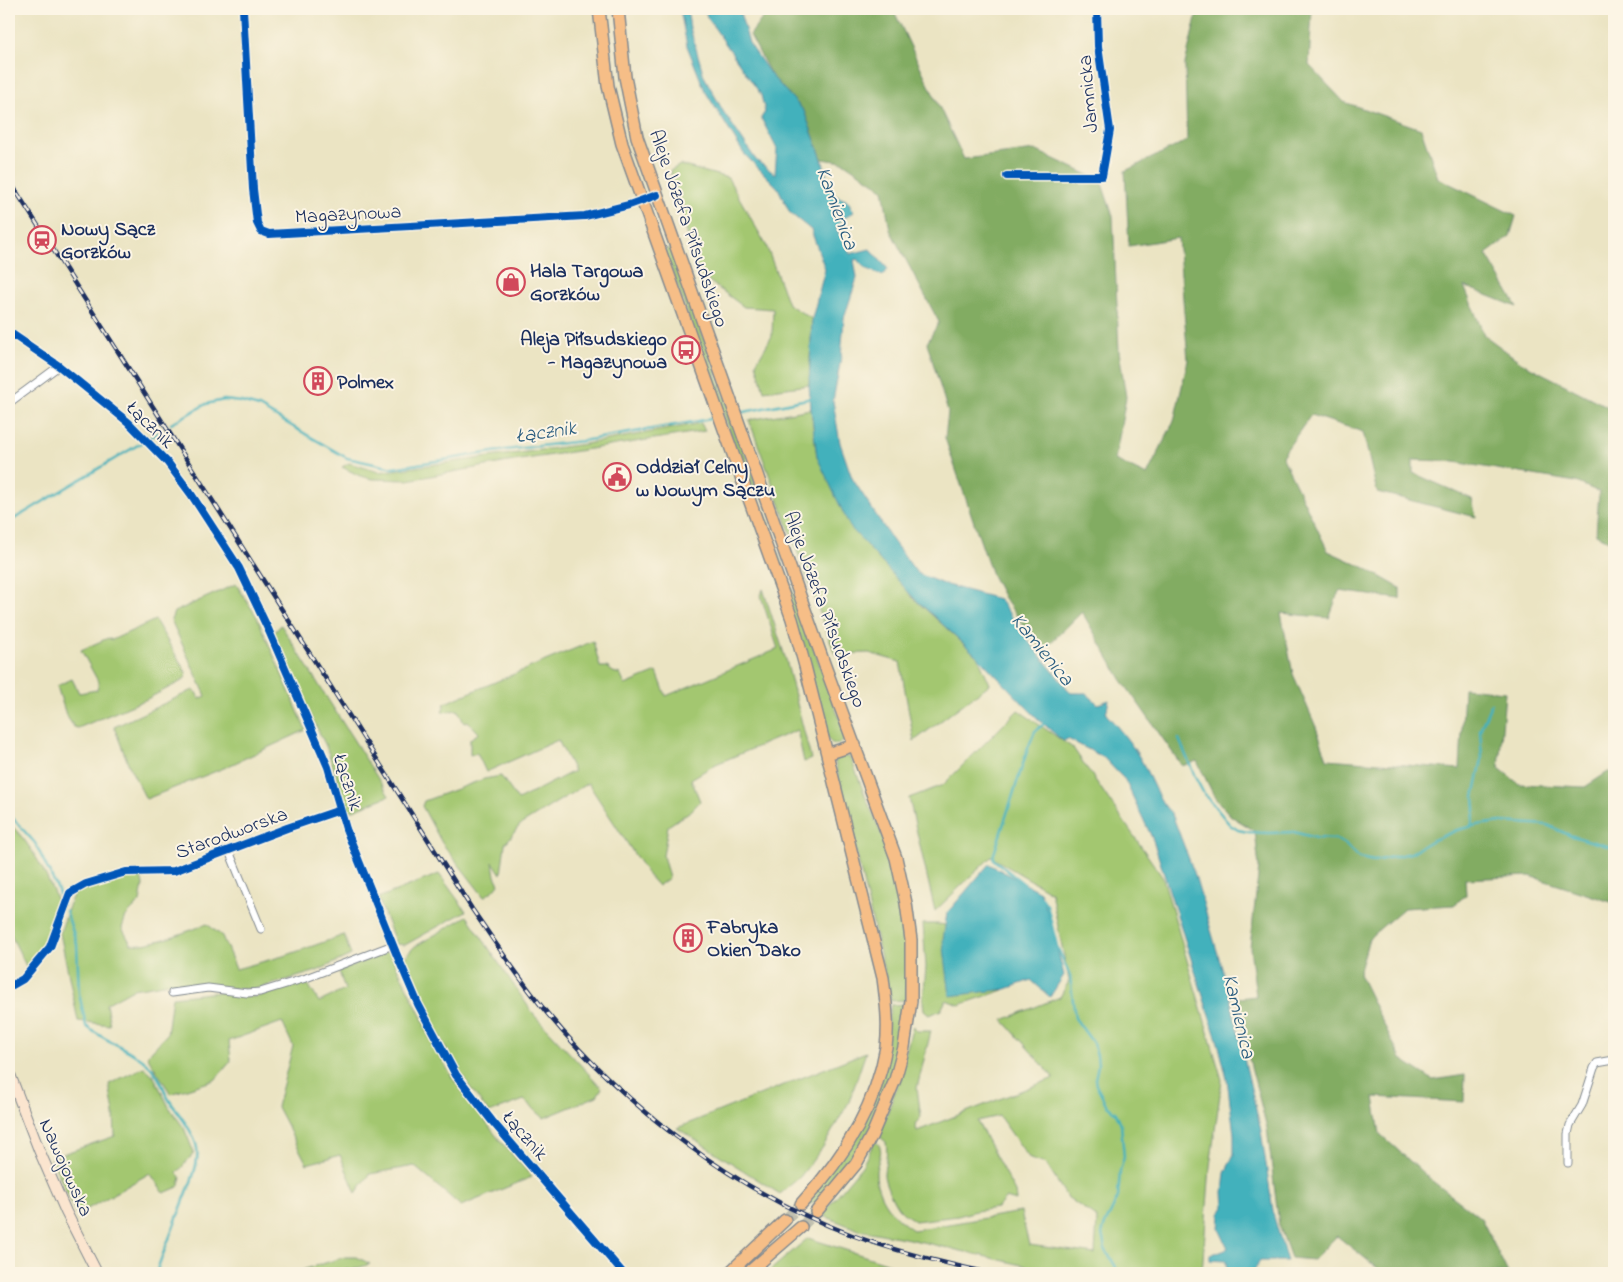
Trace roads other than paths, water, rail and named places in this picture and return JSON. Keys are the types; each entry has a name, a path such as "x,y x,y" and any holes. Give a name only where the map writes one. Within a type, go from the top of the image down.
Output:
{"main road":[{"name":"Aleje Józefa Piłsudskiego","path":"599,9 608,86 622,144 792,619 883,978 887,1028 882,1063 866,1109 843,1153 817,1187 801,1204"},
{"name":"Aleje Józefa Piłsudskiego","path":"618,9 625,77 637,137 896,858 906,903 912,949 911,1001 904,1047 895,1080 872,1135 849,1174 816,1212"},
{"path":"657,243 673,238"},
{"path":"827,754 855,745"},
{"path":"729,1273 785,1220"},
{"path":"748,1273 801,1227"}],"street":[{"name":"Magazynowa","path":"243,9 253,189 257,223 261,231 269,234 585,216 642,201 657,195"},
{"name":"Jamnicka","path":"1007,176 1102,176 1110,130 1098,46 1097,9"},
{"name":"Łącznik","path":"9,332 59,366 128,422 142,436 168,463 239,568 270,631 328,767 340,810 392,945 418,1004 456,1075 492,1122 623,1273"},
{"path":"9,403 59,366"},
{"name":"Starodworska","path":"9,987 23,979 50,947 70,893 86,884 126,872 174,871 340,810"},
{"path":"229,851 261,929"},
{"path":"172,993 208,988 247,993 260,992 306,978 392,945"},
{"path":"1568,1163 1568,1134 1570,1125 1586,1094 1594,1068 1597,1063 1614,1060"},
{"name":"Nawojowska","path":"9,1072 38,1150 66,1212 97,1273"}],"water":[{"name":"Kamienica","path":"680,9 687,9 690,28 704,76 723,111 756,160 775,174 777,149 761,118 765,112 761,95 707,17 705,9 739,9 749,43 771,75 804,111 822,159 832,194 848,201 854,212 841,220 836,228 850,254 870,249 888,269 883,276 865,268 858,259 854,260 857,278 844,318 841,358 833,401 840,443 852,478 893,541 917,573 943,584 999,599 1030,643 1071,693 1086,693 1098,704 1109,700 1106,714 1134,748 1158,796 1172,814 1195,875 1228,989 1261,1131 1274,1217 1287,1261 1260,1261 1253,1273 1227,1273 1226,1261 1210,1260 1210,1255 1228,1248 1219,1229 1220,1213 1224,1207 1225,1173 1234,1154 1234,1134 1227,1079 1219,1046 1153,840 1125,780 1103,757 1068,739 1063,741 1037,718 978,657 912,596 850,527 817,457 811,409 809,385 812,319 825,269 811,230 790,213 778,188 744,154 705,91 687,46"},
{"path":"989,864 1040,892 1048,913 1064,975 1050,997 1031,980 1006,989 950,996 943,940 947,913"}],"waterway":[{"name":"Łącznik","path":"739,413 812,398"},
{"name":"Łącznik","path":"171,424 206,404 224,400 241,402 259,407 347,458 393,468 505,450 582,441 716,418"},
{"name":"Łącznik","path":"9,522 158,433"},
{"path":"1471,826 1475,810 1474,797 1482,759 1480,730 1491,704"},
{"path":"1024,884 994,860 993,857 1028,748 1035,731 1045,723"},
{"path":"1179,739 1203,792 1230,825 1238,830 1269,833 1294,832 1316,838 1336,839 1346,845 1359,858 1374,861 1411,853 1429,842 1457,830 1501,822 1547,825 1569,835 1614,848"},
{"path":"9,814 35,843 63,904"},
{"path":"1042,898 1047,905 1057,946 1070,976 1075,1018 1093,1043 1097,1055 1096,1085 1107,1106 1116,1113 1121,1125 1124,1157 1120,1171 1118,1197 1102,1234 1105,1249 1116,1267 1115,1273"},
{"path":"66,911 77,944 79,993 86,1026 138,1057 153,1070 196,1144 197,1158 194,1173 157,1273"}],"tunnel":[{"path":"785,1220 801,1204"},
{"path":"801,1227 816,1212"}],"railway":[{"path":"9,180 472,909 527,988 578,1048 612,1082 686,1144 725,1171 767,1196 809,1217 886,1247 990,1273"}],"place":[{"name":"Nowy Sącz Gorzków","path":"42,240"},
{"name":"Hala Targowa Gorzków","path":"511,282"},
{"name":"Aleja Piłsudskiego - Magazynowa","path":"686,350"},
{"name":"Polmex","path":"318,381"},
{"name":"Oddział Celny w Nowym Sączu","path":"617,477"},
{"name":"Fabryka Okien Dako","path":"688,938"}]}
